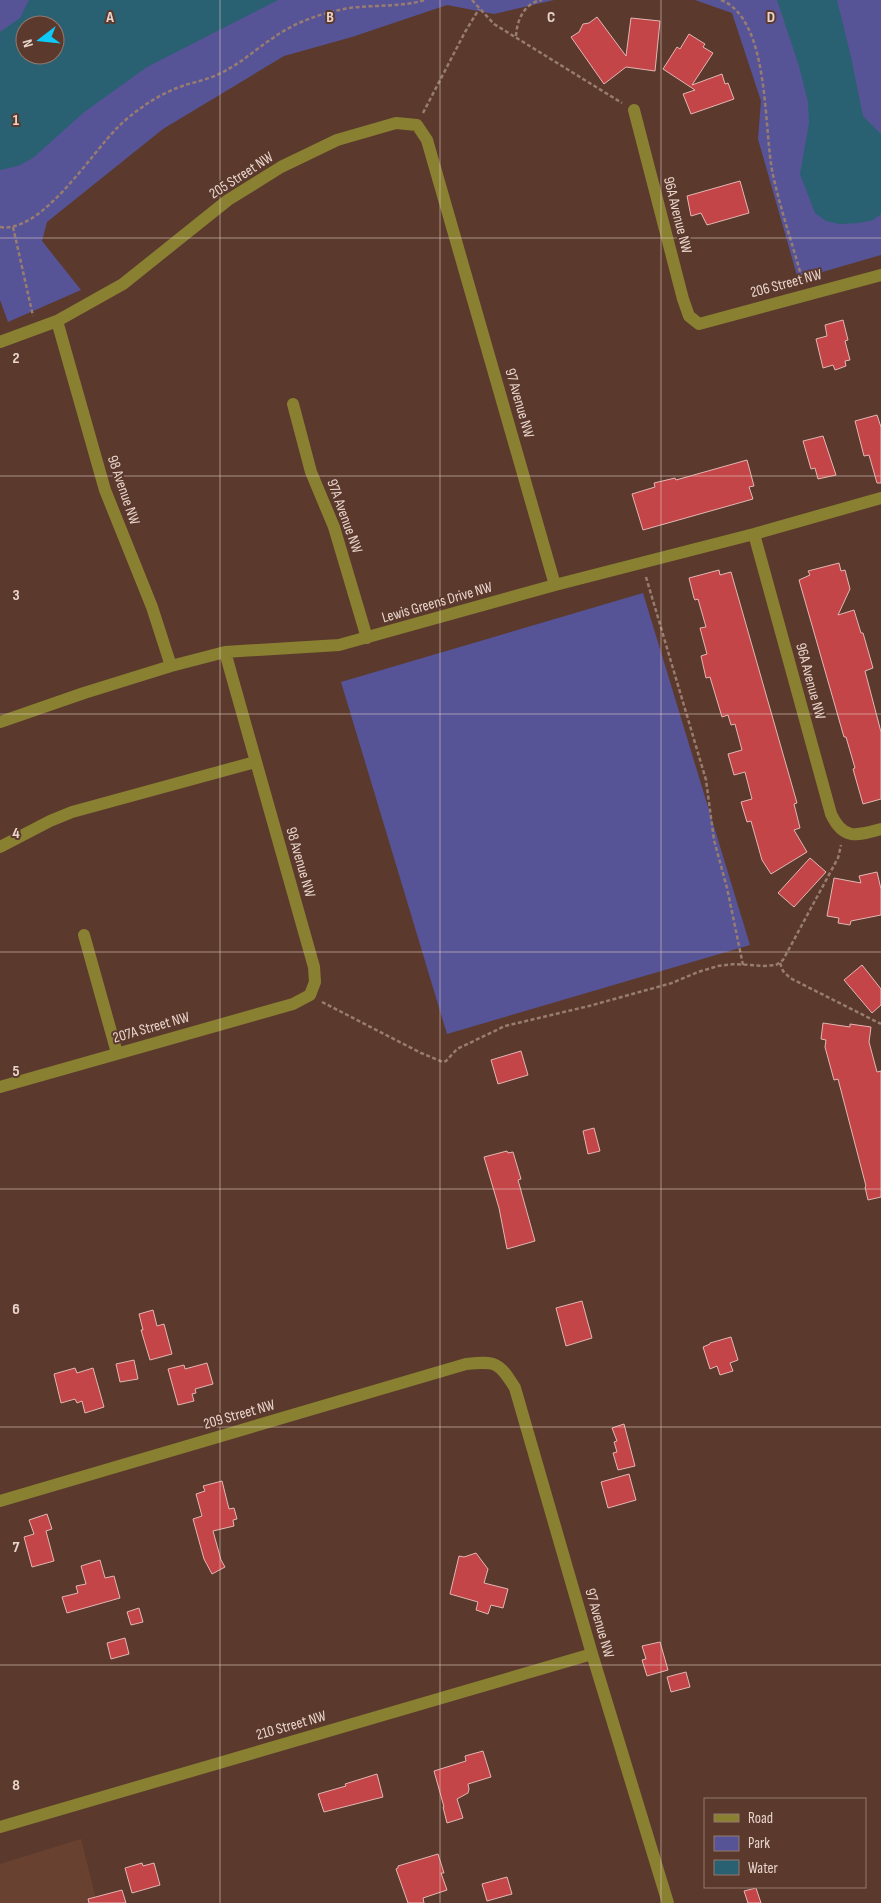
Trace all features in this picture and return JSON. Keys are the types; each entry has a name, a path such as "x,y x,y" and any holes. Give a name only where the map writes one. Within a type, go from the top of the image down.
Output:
{"street":[{"name":"96A Avenue NW","path":"634,110 683,299 689,316 699,324"},
{"name":"205 Street NW","path":"0,342 57,321 123,284 228,200 281,167 337,140 396,123 417,125"},
{"name":"97 Avenue NW","path":"417,125 427,140 556,585"},
{"name":"206 Street NW","path":"699,324 881,275"},
{"name":"98 Avenue NW","path":"57,321 108,499 150,601 171,666"},
{"name":"97A Avenue NW","path":"293,404 312,472 334,527 367,638"},
{"name":"Lewis Greens Drive NW","path":"0,722 171,666 225,652 339,645 556,585 754,534 881,498"},
{"name":"96A Avenue NW","path":"754,534 831,814 838,827 844,832"},
{"name":"98 Avenue NW","path":"225,652 314,967 315,982 310,995"},
{"path":"0,848 50,821 72,812 255,762"},
{"path":"844,832 858,835 881,829"},
{"path":"84,935 117,1054"},
{"name":"207A Street NW","path":"0,1087 293,1004 310,995"},
{"name":"97 Avenue NW","path":"488,1362 498,1365 506,1373 515,1388 592,1654 668,1903"},
{"name":"209 Street NW","path":"0,1502 466,1364 488,1362"},
{"name":"210 Street NW","path":"0,1827 592,1654"}],"path":[{"path":"0,227 13,227 26,222 38,214 69,186 117,128 135,113 164,94 176,88 218,75 242,61 275,37 318,16 353,7 393,6 425,0"},
{"path":"472,0 494,24 634,110"},
{"path":"516,36 520,15 527,8 542,0"},
{"path":"721,0 731,4 743,17 753,38 764,91 772,174 805,287"},
{"path":"417,125 464,32 479,9"},
{"path":"13,227 36,330"},
{"path":"642,563 706,780 714,840 727,888 743,965"},
{"path":"844,832 838,858 780,963 783,971 790,978 881,1024"},
{"path":"310,995 421,1053 443,1062 457,1050 505,1026 672,984 708,968 727,964 765,966 780,963"}],"shaded area":[{"path":"81,1839 97,1903 0,1903 0,1864"}],"green space":[{"path":"0,0 554,0 494,14 447,5 352,37 284,56 163,129 47,222 42,241 81,290 8,322 0,300"},
{"path":"695,0 881,0 881,255 798,279 758,139 761,101 732,13"},
{"path":"643,593 750,945 447,1034 341,682"}],"water":[{"path":"29,0 278,0 147,67 83,113 33,158 18,166 0,170 0,32 15,22 15,65 65,65 65,15 22,15"},
{"path":"777,0 837,0 863,116 881,134 881,214 873,220 839,224 826,221 815,213 800,174 809,123 808,102 799,66"}],"building":[{"path":"597,17 626,56 631,18 660,21 655,71 626,67 604,84 571,37 579,32 583,24 589,23"},
{"path":"689,34 705,44 703,47 713,53 692,85 722,74 725,84 728,83 734,99 691,114 683,94 695,90 663,69 677,47 680,49"},
{"path":"740,181 749,213 707,225 701,213 691,216 687,196"},
{"path":"843,320 848,340 845,341 850,360 845,361 846,366 835,370 833,365 823,368 816,339 827,336 825,325"},
{"path":"877,415 881,427 881,483 877,483 869,455 864,456 855,421"},
{"path":"823,436 836,475 818,479 815,468 811,469 803,441"},
{"path":"747,460 754,486 749,487 753,499 643,530 632,494 655,487 654,483 675,478 676,480"},
{"path":"839,563 841,571 845,570 850,589 838,615 854,610 861,633 863,633 873,668 865,671 881,732 881,799 863,804 853,769 855,768 846,737 844,737 799,580 810,575 808,571"},
{"path":"719,570 720,575 731,572 797,803 794,804 800,828 794,830 807,852 771,874 762,860 751,821 747,822 741,802 752,799 745,772 734,775 728,754 742,750 735,724 731,725 728,715 722,717 710,677 706,678 701,656 707,654 700,628 706,627 698,599 695,600 694,598 689,578"},
{"path":"810,858 826,872 794,907 778,893"},
{"path":"877,872 881,889 881,915 851,921 850,925 838,923 839,918 827,916 834,878 861,883 859,876"},
{"path":"862,965 881,989 881,1005 872,1013 844,980"},
{"path":"823,1023 850,1027 850,1024 871,1027 869,1042 877,1072 881,1071 881,1197 868,1200 838,1079 834,1080 825,1047 826,1040 821,1039"},
{"path":"521,1051 528,1075 498,1084 491,1060"},
{"path":"594,1128 600,1151 588,1154 583,1131"},
{"path":"507,1151 508,1153 513,1152 521,1179 518,1180 535,1241 507,1249 499,1208 484,1157"},
{"path":"582,1301 592,1338 566,1346 556,1308"},
{"path":"153,1310 157,1326 164,1324 172,1354 150,1360 141,1330 143,1330 139,1314"},
{"path":"731,1337 738,1360 730,1363 733,1371 720,1375 717,1366 710,1369 703,1347"},
{"path":"134,1360 138,1379 120,1382 116,1364"},
{"path":"207,1363 213,1384 195,1389 196,1393 192,1394 194,1401 178,1405 168,1369 184,1365 185,1369"},
{"path":"75,1368 77,1373 93,1368 104,1407 85,1413 82,1401 77,1403 75,1399 61,1403 54,1374"},
{"path":"624,1424 635,1466 618,1470 613,1453 617,1452 614,1442 617,1441 612,1428"},
{"path":"629,1474 636,1500 608,1508 601,1482"},
{"path":"222,1481 229,1509 234,1508 237,1519 233,1520 234,1526 213,1531 221,1560 225,1567 212,1574 204,1559 193,1519 202,1516 196,1494 205,1491 203,1486"},
{"path":"47,1514 52,1529 46,1531 54,1561 32,1567 24,1537 34,1534 29,1520"},
{"path":"476,1553 488,1569 484,1583 508,1589 503,1608 491,1605 488,1614 476,1610 478,1602 450,1594 459,1556 464,1557"},
{"path":"100,1560 105,1578 114,1576 120,1598 67,1613 62,1597 78,1593 76,1586 86,1584 81,1566"},
{"path":"139,1608 143,1622 131,1625 127,1612"},
{"path":"125,1638 129,1654 111,1659 107,1643"},
{"path":"660,1642 668,1670 647,1676 642,1660 646,1659 642,1646"},
{"path":"686,1672 690,1687 671,1692 667,1677"},
{"path":"483,1751 491,1777 468,1784 468,1793 457,1799 463,1818 447,1823 434,1771 466,1761 465,1756"},
{"path":"377,1774 383,1797 324,1812 318,1794"},
{"path":"438,1854 444,1873 441,1873 447,1890 423,1898 424,1903 408,1903 396,1869 398,1866"},
{"path":"142,1863 143,1866 154,1863 160,1885 132,1893 125,1868"},
{"path":"507,1877 512,1894 487,1901 482,1884"},
{"path":"756,1888 761,1903 748,1903 744,1891"},
{"path":"122,1890 126,1903 89,1903 88,1899"}]}
